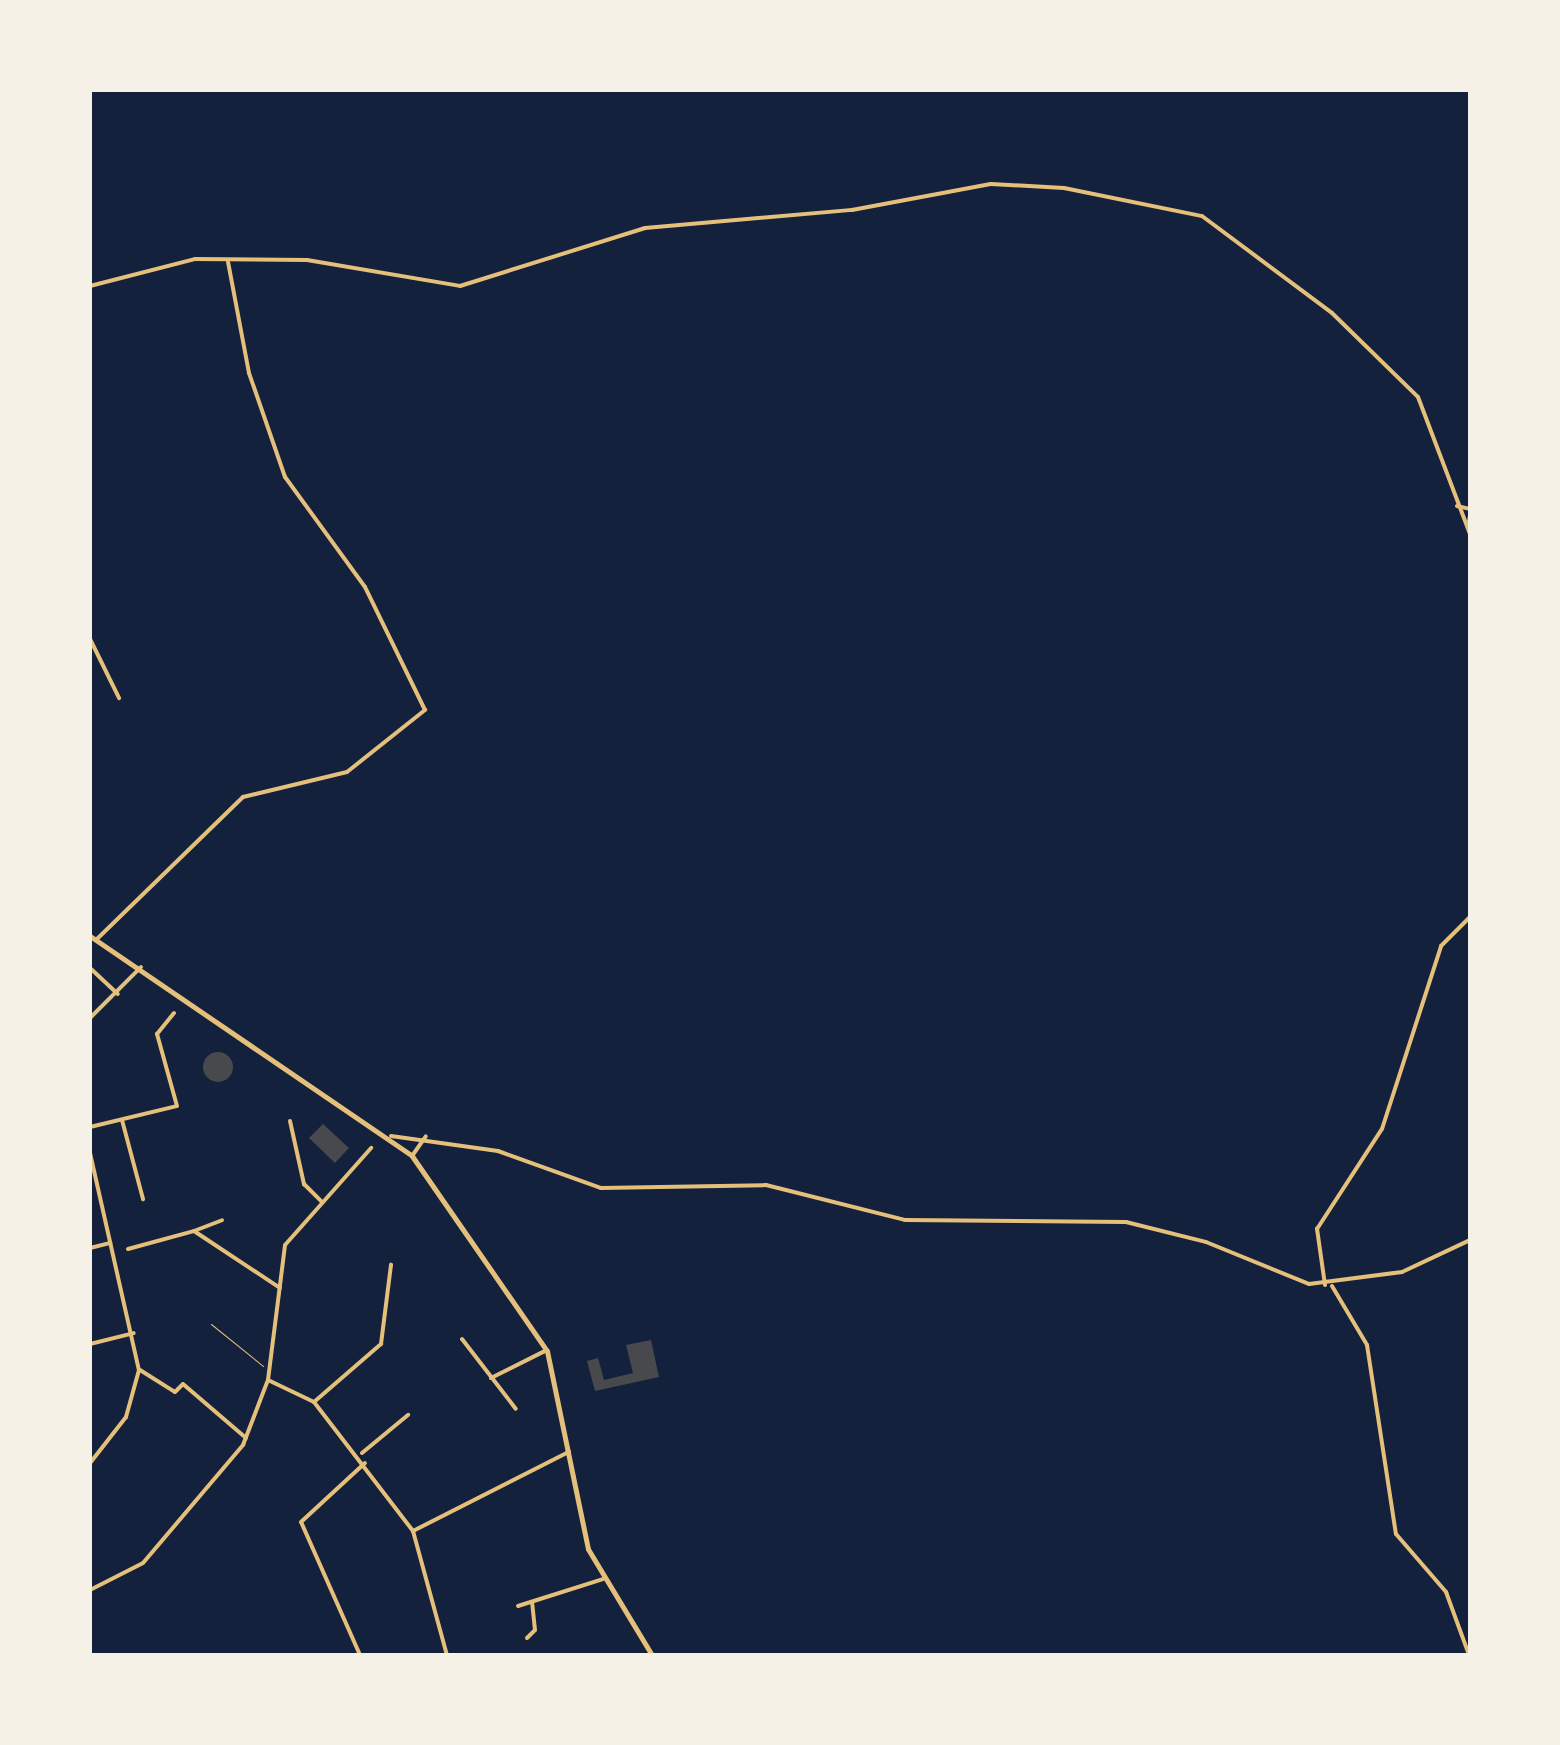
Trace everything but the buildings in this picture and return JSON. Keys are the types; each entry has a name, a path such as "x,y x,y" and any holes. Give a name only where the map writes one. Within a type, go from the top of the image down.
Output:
{"street":[{"path":"90,286 173,261 308,260 460,286 516,274 594,238 852,210 932,190 991,184 1122,199 1221,226 1332,313 1418,397 1453,504 1469,531"},
{"path":"228,261 249,373 286,477 365,586 425,710 347,772 243,797 94,937 141,967 238,1044 391,1136 412,1156 547,1350 604,1578 652,1655"},
{"path":"1453,504 1470,512 1469,531"},
{"path":"90,639 120,698"},
{"path":"90,658 97,654"},
{"path":"1325,1286 1317,1229 1382,1129 1441,946 1470,916"},
{"path":"90,1018 141,967"},
{"path":"90,968 118,994"},
{"path":"90,1127 177,1106 156,1034 174,1013"},
{"path":"122,1120 143,1198"},
{"path":"290,1121 304,1184 322,1203"},
{"path":"391,1136 426,1136 601,1188 766,1186 905,1220 1126,1222 1325,1286 1414,1268 1470,1240"},
{"path":"412,1156 426,1136"},
{"path":"90,1590 143,1564 246,1438 268,1380 285,1245 372,1148"},
{"path":"90,1153 134,1334 139,1370 126,1418 91,1460"},
{"path":"128,1249 194,1232 222,1220"},
{"path":"194,1232 280,1288"},
{"path":"90,1248 112,1242"},
{"path":"314,1402 381,1344 391,1264"},
{"path":"1332,1286 1366,1345 1396,1534 1446,1592 1469,1655"},
{"path":"90,1344 134,1334"},
{"path":"462,1338 516,1409"},
{"path":"491,1378 547,1350"},
{"path":"139,1370 175,1392 183,1384 246,1438"},
{"path":"268,1380 314,1402 362,1454 413,1531 448,1655"},
{"path":"362,1454 408,1415"},
{"path":"413,1531 570,1452"},
{"path":"360,1655 301,1522 367,1462"},
{"path":"518,1606 604,1578"},
{"path":"527,1638 535,1630 532,1602"}],"path":[{"path":"212,1324 269,1371"}]}
